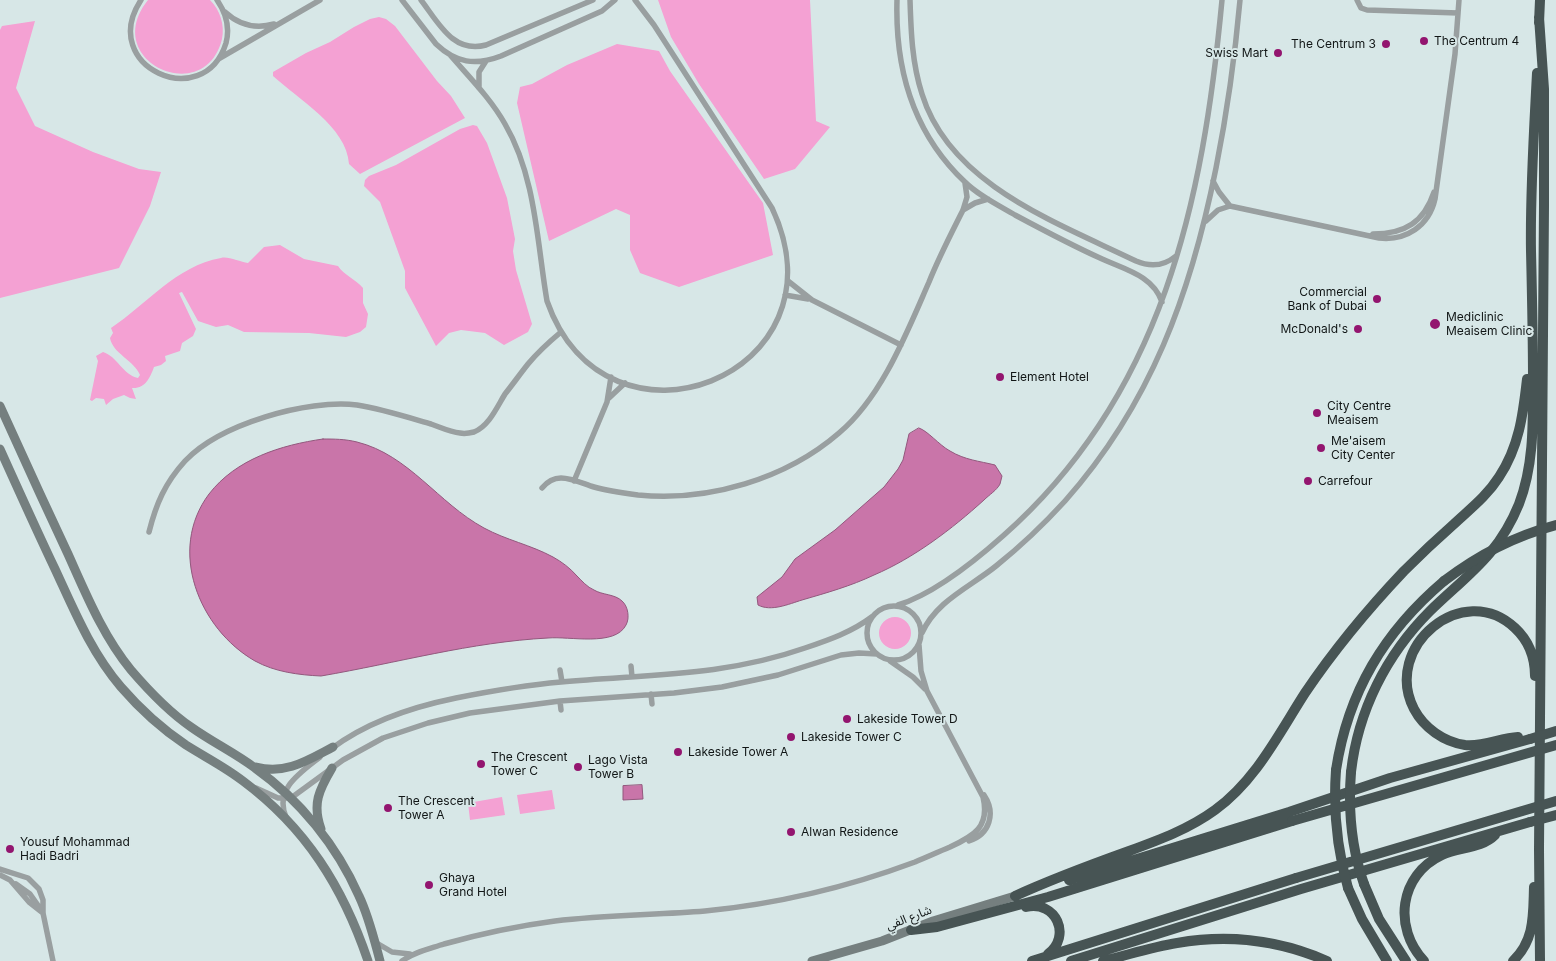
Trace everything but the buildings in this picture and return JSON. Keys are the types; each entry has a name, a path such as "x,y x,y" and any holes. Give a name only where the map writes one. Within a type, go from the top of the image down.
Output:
{"highway":[{"path":"1406,961 1379,919 1364,884 1356,858 1351,826 1351,772 1363,719 1374,691 1389,664 1418,624 1489,555 1506,530 1518,505 1527,478 1531,451 1533,344 1531,206 1540,0"},
{"path":"1539,17 1544,89 1539,849 1540,961"},
{"path":"1015,896 1048,881 1180,831 1215,810 1252,775 1305,694 1357,624 1404,572 1442,534 1482,499 1498,480 1511,457 1520,433 1533,344"},
{"path":"1387,961 1362,919 1348,888 1340,856 1334,803 1336,770 1341,740 1350,711 1370,668 1387,641 1407,616 1444,581 1496,547 1531,532 1556,525"},
{"path":"1530,739 1512,738 1466,745 1443,738 1419,718 1409,696 1407,672 1414,649 1428,630 1441,621 1455,615 1470,612 1492,614 1506,621 1522,636 1530,649 1534,663 1535,710 1540,729"},
{"path":"911,930 930,929 1048,897 1290,816 1390,778 1556,731"},
{"path":"1015,896 1290,816 1556,745"},
{"path":"1032,961 1296,878 1556,802"},
{"path":"1071,961 1301,889 1556,815"},
{"path":"1424,961 1410,942 1404,919 1407,895 1413,881 1423,868 1436,858 1450,852 1484,843 1498,832"},
{"path":"1513,961 1526,945 1531,930 1534,914 1534,876 1539,849"},
{"path":"998,910 1015,910 1035,906 1051,912 1058,924 1059,937 1054,949 1043,958"},
{"path":"1103,961 1175,943 1217,938 1276,944 1305,952 1327,961"}],"street":[{"path":"141,0 135,8 131,19 131,42 141,61 149,69 159,75 170,78 186,78 202,73 212,67 219,58 227,40 228,31 224,11 218,0"},
{"path":"219,58 320,0"},
{"path":"402,0 436,44 451,56 479,88 506,126 519,154 531,198 547,301 561,332 580,355 600,371 625,383 648,389 672,390 702,386 730,373 764,343 778,319 785,295 788,281 786,249 780,223 772,208 654,25 635,0"},
{"path":"421,0 453,40 472,47 486,45 592,0"},
{"path":"451,56 466,61 486,61 602,11 616,0"},
{"path":"629,0 641,9"},
{"path":"897,0 899,53 904,81 923,127 953,170 965,183 988,200 1059,238 1144,278 1156,288 1162,302"},
{"path":"910,0 913,56 923,96 940,132 965,162 984,180 1026,206 1136,261 1157,265 1177,256"},
{"path":"253,766 270,770 286,769 333,747 374,723 403,712 475,694 562,682 720,670 756,663 838,637 856,628 884,607 898,605 922,595 983,553 1017,524 1055,485 1089,442 1119,396 1144,347 1162,302 1188,216 1214,76 1222,0"},
{"path":"402,961 412,954 470,937 529,925 608,916 707,910 780,900 829,889 878,875 926,858 962,842 977,838 988,826 990,818 989,802 979,790 927,691 921,671 919,646 922,633 936,611 996,566 1044,523 1082,482 1111,442 1138,399 1160,355 1184,293 1205,222 1228,96 1240,0"},
{"path":"1357,0 1361,8 1367,10 1458,13"},
{"path":"1205,222 1213,213 1230,206 1379,238 1391,239 1414,231 1422,224 1432,210 1435,199 1449,96 1459,0"},
{"path":"224,11 237,21 252,26 267,26 283,21"},
{"path":"479,88 479,72 486,61"},
{"path":"1213,181 1218,192 1230,206"},
{"path":"542,488 549,481 559,478 617,492 654,496 681,496 737,486 778,472 812,453 840,432 874,391 901,345 963,210 966,197 965,183"},
{"path":"963,210 975,203 988,200"},
{"path":"788,281 812,300 901,345"},
{"path":"785,295 812,300"},
{"path":"150,532 156,505 164,488 177,470 195,452 233,429 261,418 308,407 357,405 459,433 474,432 486,424 530,362 561,332"},
{"path":"574,481 607,402 611,377"},
{"path":"607,402 617,389 625,383"},
{"path":"0,406 81,583 105,632 120,656 148,689 190,726 253,766 286,796 324,836 345,868 359,896 380,961"},
{"path":"0,449 47,552 71,616 108,670 136,703 168,732 243,781 274,797 286,796 383,738 421,725 470,713 560,701 703,690 741,684 798,670 850,654 877,654"},
{"path":"38,557 47,552"},
{"path":"898,605 912,612 921,625 922,633"},
{"path":"872,616 868,623 867,632 871,648 877,654 905,671 927,691"},
{"path":"889,660 903,659 919,646"},
{"path":"631,666 632,677"},
{"path":"560,670 562,682"},
{"path":"651,694 652,704"},
{"path":"560,701 561,710"},
{"path":"289,822 283,810 286,796 296,778 333,747"},
{"path":"324,836 318,820 318,796 332,768"},
{"path":"243,781 278,810 320,860 331,877 354,923 368,961"},
{"path":"0,869 24,876 32,881 41,894 52,961"},
{"path":"0,875 26,890 34,898 43,913"},
{"path":"26,890 32,881"},
{"path":"14,883 29,902 43,913"},
{"name":"شارع الفي","path":"812,961 882,941 933,921 1015,896"},
{"path":"375,942 392,952 412,954"}],"shaded area":[{"path":"148,0 210,0 219,13 223,28 222,39 212,60 196,71 178,74 160,69 145,58 136,42 136,22"},
{"path":"658,0 810,0 816,121 830,127 795,169 764,179 699,84 671,37"},
{"path":"379,17 386,19 395,26 437,81 451,96 465,118 360,174 349,164 340,138 331,126 308,104 273,76 273,72 354,27"},
{"path":"35,21 16,88 35,126 93,152 139,169 161,172 150,206 119,268 0,298 0,30 2,26"},
{"path":"617,44 659,51 670,71 763,203 773,255 679,287 640,273 630,250 630,215 616,209 549,241 517,103 520,87 532,84 567,65"},
{"path":"473,125 477,126 487,143 507,198 515,239 513,251 516,270 532,324 528,332 504,345 485,333 461,330 449,333 436,346 405,288 405,271 380,202 364,186 365,180 369,176 396,165 460,129"},
{"path":"280,245 304,259 338,266 360,285 363,288 363,303 368,314 366,327 360,332 346,337 309,333 244,332 228,325 216,327 198,321 182,292 179,293 196,329 193,336 182,343 180,351 165,356 166,361 154,367 144,385 132,388 136,399 124,395 113,399 106,405 104,399 96,398 92,401 90,400 98,361 96,356 103,352 112,357 128,373 138,378 140,375 133,365 112,344 110,338 113,333 111,328 176,277 190,269 205,262 224,258 248,263 264,247"},
{"path":"919,428 956,454 995,465 1002,476 999,486 946,532 889,568 847,586 786,605 769,608 758,605 757,597 782,577 795,559 835,530 884,487 903,460 909,434"},
{"path":"323,439 357,442 376,448 392,457 408,468 467,518 501,536 553,557 569,568 589,587 597,592 619,599 627,609 628,619 626,625 620,632 602,638 519,640 321,676 287,672 255,661 235,647 218,629 205,609 195,586 190,563 191,539 197,516 209,494 232,471 276,450"},
{"path":"895,617 901,618 906,622 910,627 910,639 906,644 901,648 895,649 889,648 884,644 880,639 879,633 880,627 884,622 889,618"},
{"path":"642,785 643,799 623,800 623,786"},
{"path":"552,790 555,809 520,814 517,795"},
{"path":"502,797 505,815 470,820 468,803"}],"place":[{"name":"The Centrum 4","path":"1424,41"},
{"name":"The Centrum 3","path":"1386,44"},
{"name":"Swiss Mart","path":"1278,53"},
{"name":"Commercial Bank of Dubai","path":"1377,299"},
{"name":"Mediclinic Meaisem Clinic","path":"1435,324"},
{"name":"McDonald's","path":"1358,329"},
{"name":"Element Hotel","path":"1000,377"},
{"name":"City Centre Meaisem","path":"1317,413"},
{"name":"Me'aisem City Center","path":"1321,448"},
{"name":"Carrefour","path":"1308,481"},
{"name":"Lakeside Tower D","path":"847,719"},
{"name":"Lakeside Tower C","path":"791,737"},
{"name":"Lakeside Tower A","path":"678,752"},
{"name":"The Crescent Tower C","path":"481,764"},
{"name":"Lago Vista Tower B","path":"578,767"},
{"name":"The Crescent Tower A","path":"388,808"},
{"name":"Alwan Residence","path":"791,832"},
{"name":"Yousuf Mohammad Hadi Badri","path":"10,849"},
{"name":"Ghaya Grand Hotel","path":"429,885"}]}
